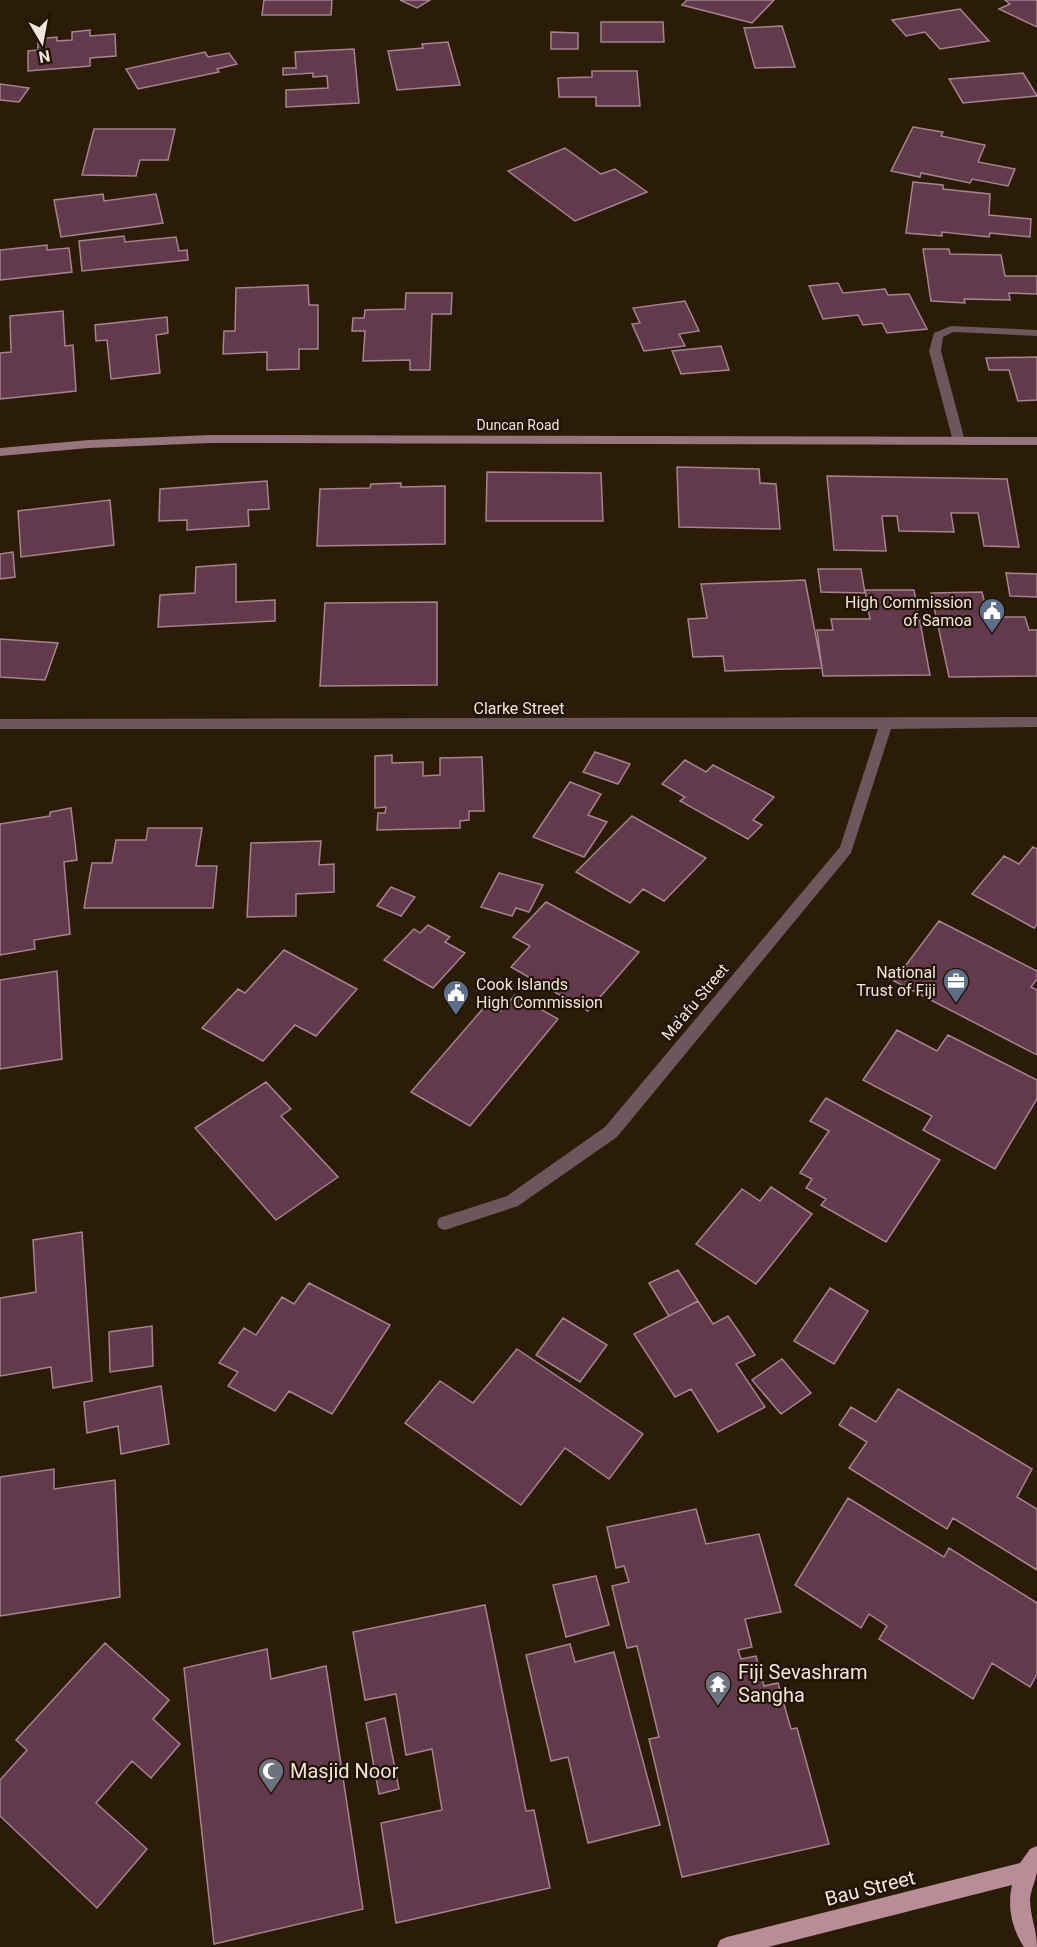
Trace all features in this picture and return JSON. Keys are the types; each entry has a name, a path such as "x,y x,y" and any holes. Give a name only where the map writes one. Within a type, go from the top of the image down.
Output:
{"main road":[{"name":"Duncan Road","path":"0,452 89,444 210,439 1037,441"},
{"name":"Bau Street","path":"727,1947 1031,1864"},
{"path":"1031,1864 1019,1894 1022,1917 1037,1947"}],"street":[{"path":"959,441 935,351 938,335 951,329 1037,333"},
{"name":"Clarke Street","path":"0,724 1037,722"},
{"name":"Ma'afu Street","path":"445,1223 512,1201 611,1132 846,849 886,724"}],"building":[{"path":"264,0 332,0 331,15 262,15"},
{"path":"400,0 430,0 417,8"},
{"path":"687,0 774,0 752,23 682,5"},
{"path":"1005,0 1037,0 1037,27 999,9 1010,4"},
{"path":"960,9 989,41 940,49 925,32 906,36 892,20"},
{"path":"601,22 663,22 664,42 601,42"},
{"path":"782,26 795,67 755,68 744,28"},
{"path":"90,30 90,36 115,34 116,56 90,58 90,66 28,71 28,51 38,50 38,39 57,37 57,41 72,40 72,32"},
{"path":"551,32 578,33 578,49 551,49"},
{"path":"448,42 460,85 397,90 388,51 423,48 422,44"},
{"path":"354,49 359,103 286,107 286,90 328,88 327,76 313,77 313,73 283,75 283,68 296,68 295,52"},
{"path":"205,52 208,57 229,53 237,64 217,69 219,72 138,89 126,69"},
{"path":"592,71 637,71 640,106 596,106 596,97 559,97 558,78 592,77"},
{"path":"1023,73 1037,96 963,103 949,79"},
{"path":"0,84 29,88 19,102 0,100"},
{"path":"913,127 943,132 941,136 985,145 978,162 1015,169 1008,186 972,179 970,183 921,173 920,177 891,171"},
{"path":"94,129 175,129 168,160 140,160 136,176 82,175"},
{"path":"565,148 601,174 615,169 647,192 575,221 508,171"},
{"path":"913,182 943,185 943,189 990,194 989,215 1031,219 1030,237 990,233 989,237 942,232 942,236 906,233"},
{"path":"103,194 104,201 156,194 163,223 61,237 54,200"},
{"path":"124,236 125,242 176,237 179,251 187,250 188,260 82,271 79,241"},
{"path":"47,245 47,250 69,248 72,272 0,280 0,250"},
{"path":"923,249 949,249 950,254 1001,255 1005,276 1037,276 1037,294 1009,293 1010,300 964,299 965,303 931,301"},
{"path":"838,283 843,293 885,289 888,295 909,294 927,329 887,333 882,323 863,325 858,315 823,319 809,286"},
{"path":"308,285 309,305 318,305 318,349 299,349 299,369 267,370 267,352 223,354 224,331 235,331 236,288"},
{"path":"406,293 452,293 451,314 432,314 430,370 410,370 410,360 363,361 365,331 352,331 353,318 364,318 365,310 405,309"},
{"path":"685,301 699,331 679,334 685,346 644,351 632,324 640,323 633,308"},
{"path":"63,311 65,346 73,345 76,391 0,399 0,353 11,352 10,316"},
{"path":"167,317 168,333 156,335 160,373 111,379 107,340 96,341 95,325"},
{"path":"721,346 729,370 681,374 672,351"},
{"path":"1037,357 1037,400 1018,401 1009,370 989,370 986,358"},
{"path":"677,467 759,469 760,483 776,484 780,529 679,527"},
{"path":"487,472 601,473 603,521 486,521"},
{"path":"827,476 1007,479 1019,547 984,546 978,513 951,513 954,532 899,531 897,516 882,516 886,551 834,550"},
{"path":"267,481 269,509 248,510 249,526 187,530 187,520 159,521 160,489"},
{"path":"401,483 401,487 445,486 445,544 317,546 320,489 370,488 371,484"},
{"path":"110,500 114,545 21,557 18,511"},
{"path":"13,552 15,577 0,579 0,554"},
{"path":"236,564 236,602 275,600 275,621 158,627 160,595 195,593 196,567"},
{"path":"818,569 861,569 865,593 821,592"},
{"path":"1006,573 1037,574 1037,597 1010,596"},
{"path":"805,580 822,668 725,671 723,656 693,657 688,619 707,618 701,584"},
{"path":"865,590 914,590 930,675 823,676 817,630 833,630 831,619 870,619"},
{"path":"982,592 988,617 1025,617 1029,630 1037,630 1037,676 949,677 931,593"},
{"path":"437,602 437,685 320,686 325,603"},
{"path":"0,639 58,643 45,680 0,677"},
{"path":"595,752 630,764 618,784 583,772"},
{"path":"392,755 392,763 423,762 423,776 440,775 440,758 482,757 484,811 469,811 469,820 460,821 460,828 377,830 378,813 385,813 386,807 375,808 375,756"},
{"path":"685,760 706,772 713,765 774,797 753,820 762,825 748,839 680,801 685,797 662,784"},
{"path":"570,782 601,794 588,815 607,822 584,857 533,837"},
{"path":"71,808 77,860 64,862 70,934 34,940 35,949 0,955 0,824 50,816 50,812"},
{"path":"632,816 706,858 664,901 643,889 630,903 576,872"},
{"path":"148,828 202,828 196,866 217,866 213,908 84,908 92,863 112,863 116,840 146,840"},
{"path":"321,841 319,865 334,864 334,892 296,894 296,916 247,917 251,843"},
{"path":"1033,847 1037,849 1037,925 1034,928 972,894 1004,856 1019,864"},
{"path":"499,873 543,885 529,912 516,908 512,916 481,907"},
{"path":"391,887 415,897 401,916 377,906"},
{"path":"546,902 639,952 588,1011 511,967 530,946 513,937"},
{"path":"939,921 1037,971 1037,979 1031,987 1037,990 1037,1055 894,981"},
{"path":"428,925 450,937 445,942 465,953 433,988 384,960 414,929 420,933"},
{"path":"284,950 357,989 316,1036 295,1025 263,1061 202,1028 238,989 245,993"},
{"path":"57,971 62,1059 0,1069 0,980"},
{"path":"515,995 558,1019 470,1126 411,1092 487,1004 501,1011"},
{"path":"897,1030 937,1051 948,1035 1037,1080 1037,1099 995,1169 923,1130 932,1116 863,1080"},
{"path":"266,1082 291,1109 281,1116 338,1177 276,1220 195,1128"},
{"path":"826,1098 940,1160 886,1242 821,1205 826,1199 806,1188 812,1179 800,1173 829,1131 810,1121"},
{"path":"771,1187 812,1214 756,1284 696,1244 742,1189 760,1201"},
{"path":"82,1232 92,1381 53,1388 51,1367 0,1376 0,1298 36,1292 33,1240"},
{"path":"678,1270 698,1301 669,1316 649,1283"},
{"path":"309,1283 390,1325 332,1414 289,1391 275,1411 228,1386 238,1372 219,1363 244,1328 256,1335 282,1297 294,1304"},
{"path":"830,1288 868,1311 834,1364 794,1341"},
{"path":"698,1301 713,1324 728,1316 755,1355 736,1364 765,1407 718,1432 691,1389 675,1397 634,1334"},
{"path":"563,1318 607,1345 580,1382 536,1355"},
{"path":"152,1326 153,1366 110,1372 109,1332"},
{"path":"517,1349 643,1434 609,1479 565,1448 521,1505 405,1423 440,1381 473,1403"},
{"path":"782,1359 811,1393 781,1414 752,1380"},
{"path":"161,1386 169,1444 121,1454 118,1426 87,1433 84,1402"},
{"path":"898,1389 1032,1469 1017,1497 1037,1509 1037,1570 953,1518 947,1529 849,1468 867,1442 839,1425 851,1407 876,1422"},
{"path":"54,1469 54,1489 115,1480 120,1597 0,1616 0,1477"},
{"path":"848,1498 944,1557 949,1548 1037,1603 1037,1674 1030,1687 992,1663 973,1699 879,1639 887,1626 869,1614 861,1628 795,1585"},
{"name":"Fiji Sevashram Sangha","path":"696,1509 706,1544 759,1534 781,1612 745,1619 752,1647 738,1650 741,1659 756,1656 764,1686 778,1683 791,1729 797,1728 829,1844 682,1877 649,1739 659,1737 637,1646 627,1648 612,1586 629,1582 624,1566 616,1568 607,1527"},
{"path":"596,1576 609,1625 566,1637 553,1585"},
{"path":"485,1605 526,1811 534,1810 550,1888 396,1923 381,1823 442,1810 432,1749 406,1755 396,1694 365,1700 353,1632"},
{"path":"105,1643 169,1700 153,1719 180,1744 151,1778 132,1761 96,1803 147,1849 97,1908 0,1816 0,1780 27,1750 16,1740"},
{"path":"570,1644 575,1662 614,1652 660,1825 588,1843 568,1757 551,1761 526,1655"},
{"name":"Masjid Noor","path":"267,1649 271,1679 326,1666 363,1909 214,1944 184,1668"},
{"path":"385,1718 399,1789 379,1794 366,1723"}],"place":[{"name":"High Commission of Samoa","path":"992,634"},
{"name":"National Trust of Fiji","path":"956,1004"},
{"name":"Cook Islands High Commission","path":"456,1016"},
{"name":"Fiji Sevashram Sangha","path":"718,1707"},
{"name":"Masjid Noor","path":"271,1794"}]}
